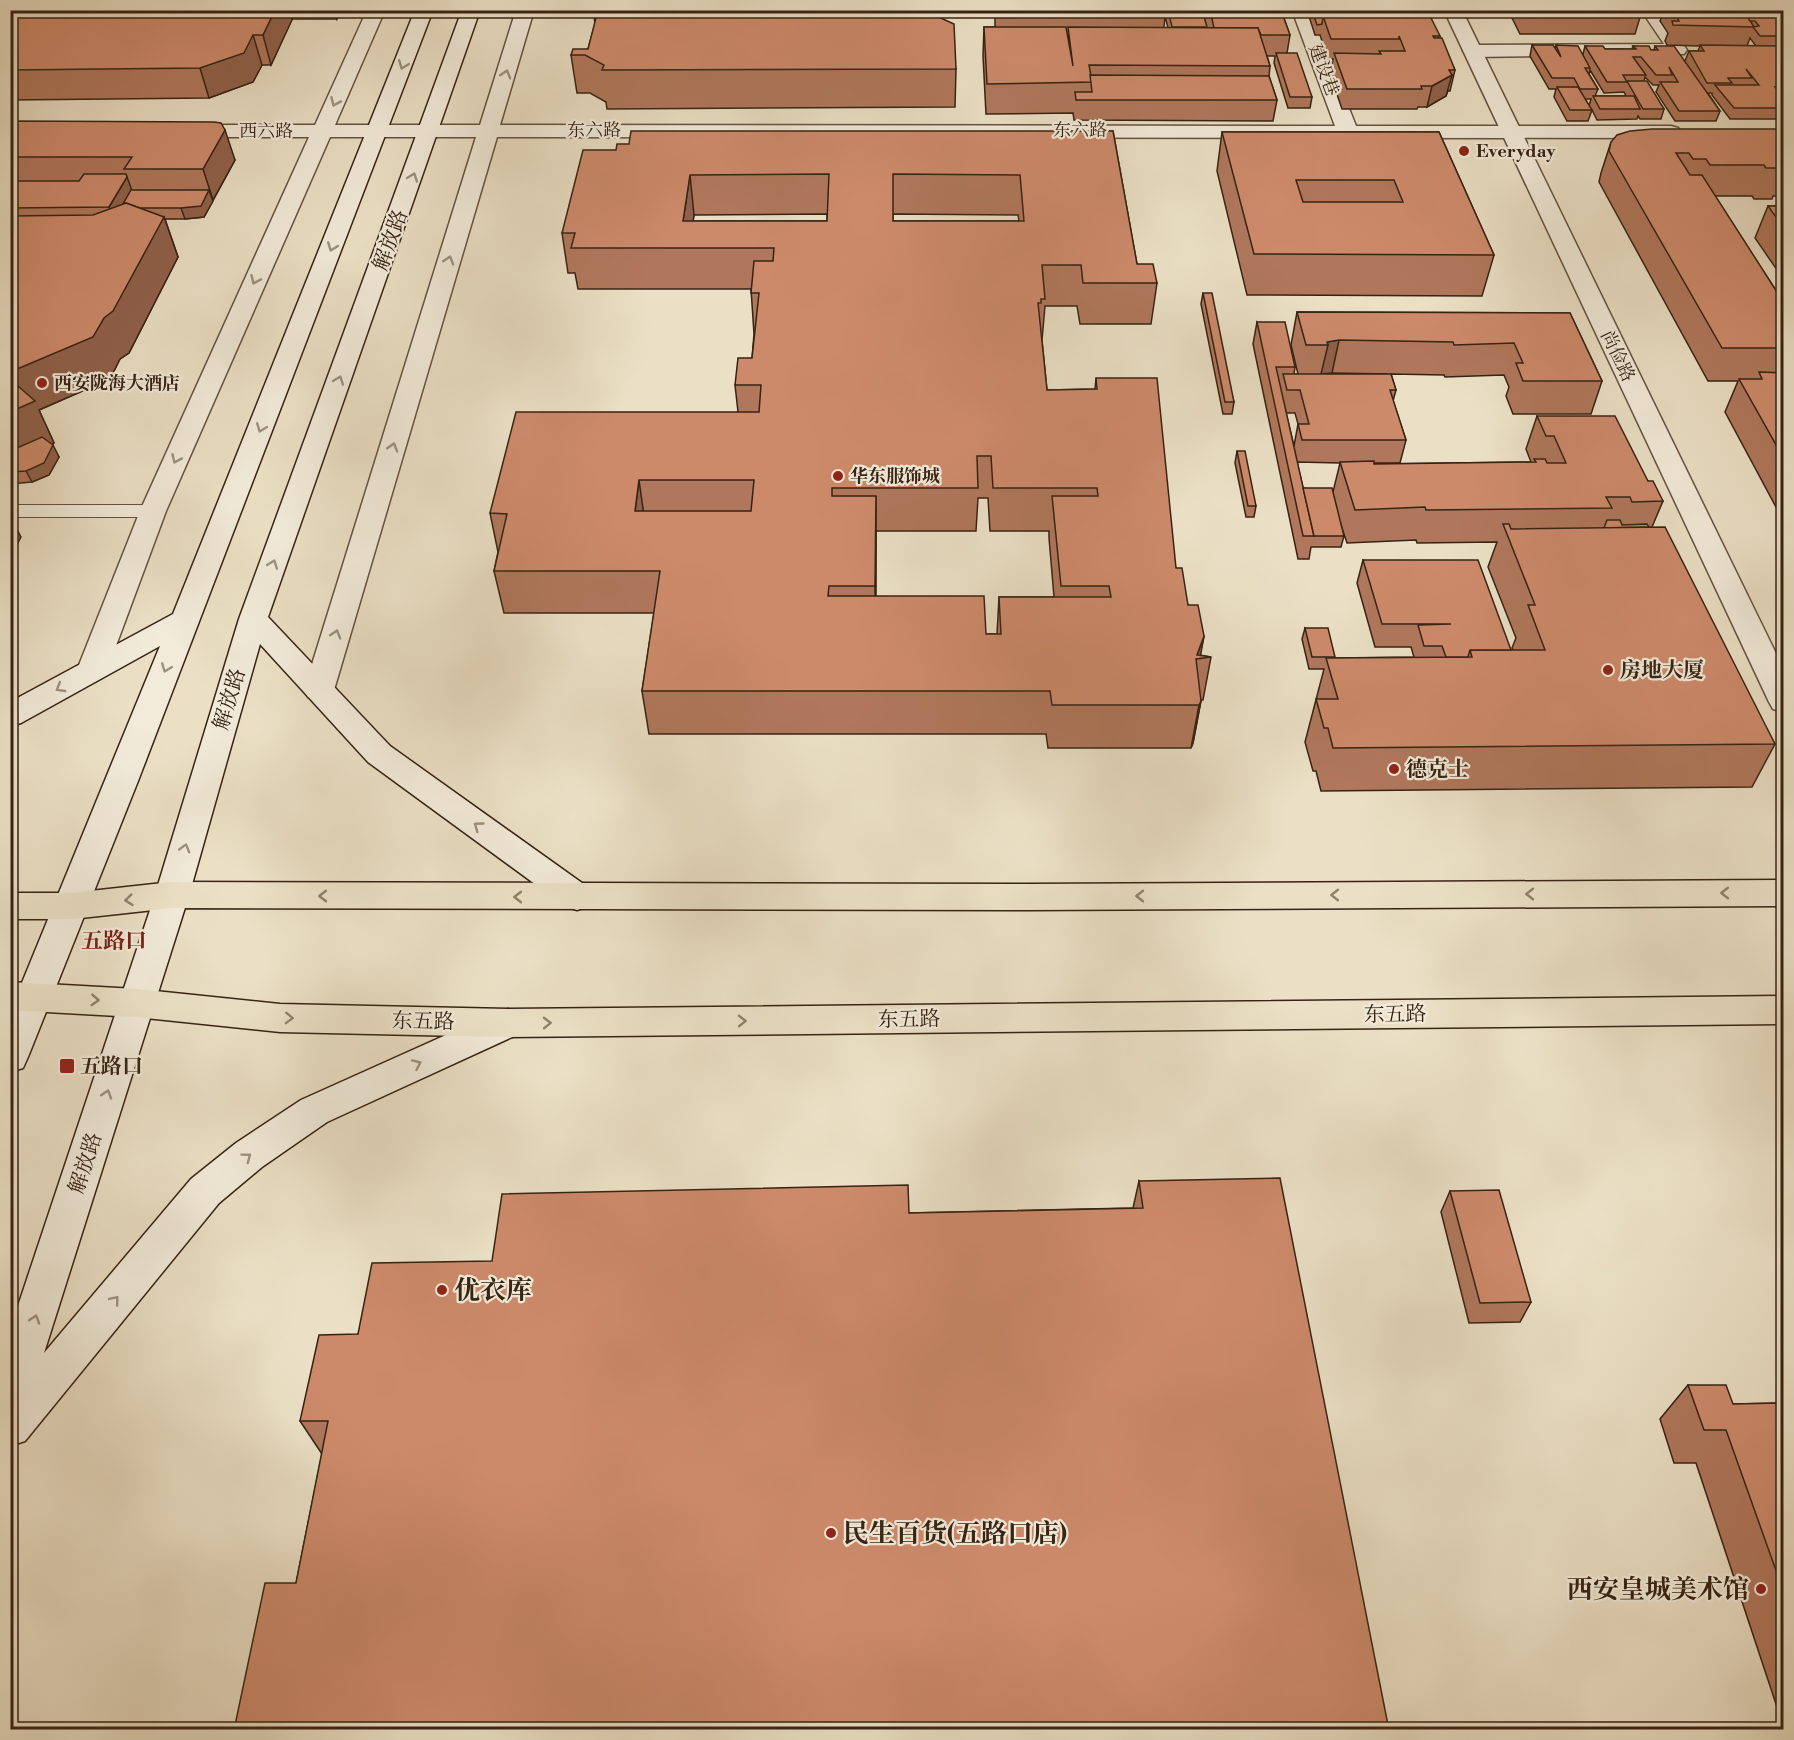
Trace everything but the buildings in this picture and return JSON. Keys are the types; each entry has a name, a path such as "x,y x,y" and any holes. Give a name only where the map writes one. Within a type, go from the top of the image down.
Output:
{"main road":[{"path":"10,906 72,906 171,895 577,897 1784,893"},
{"name":"东五路","path":"23,996 136,1003 280,1018 508,1023 1784,1010"}],"street":[{"path":"92,670 153,511 376,10"},
{"path":"10,1058 23,996 72,906 424,10"},
{"name":"解放路","path":"10,1395 171,895 253,619 430,130 471,10"},
{"path":"319,690 525,10"},
{"name":"建设巷","path":"1301,10 1347,130"},
{"name":"尚俭路","path":"1453,10 1784,702"},
{"path":"1473,51 1677,50 1650,10"},
{"name":"西六路","path":"154,131 377,130"},
{"name":"东六路","path":"377,130 1689,132"},
{"path":"253,619 379,754 577,897"},
{"path":"10,716 185,620"},
{"path":"10,1426 205,1191 249,1155 314,1111 508,1023"}],"lane":[{"path":"10,511 153,511"}],"place":[{"name":"Everyday","path":"1464,151"},
{"name":"西安陇海大酒店","path":"42,383"},
{"name":"华东服饰城","path":"838,476"},
{"name":"房地大厦","path":"1608,670"},
{"name":"德克士","path":"1394,769"},
{"name":"五路口","path":"67,1066"},
{"name":"优衣库","path":"442,1290"},
{"name":"民生百货(五路口店)","path":"831,1533"},
{"name":"西安皇城美术馆","path":"1761,1589"}],"district":[{"name":"五路口","path":"114,940"}]}
